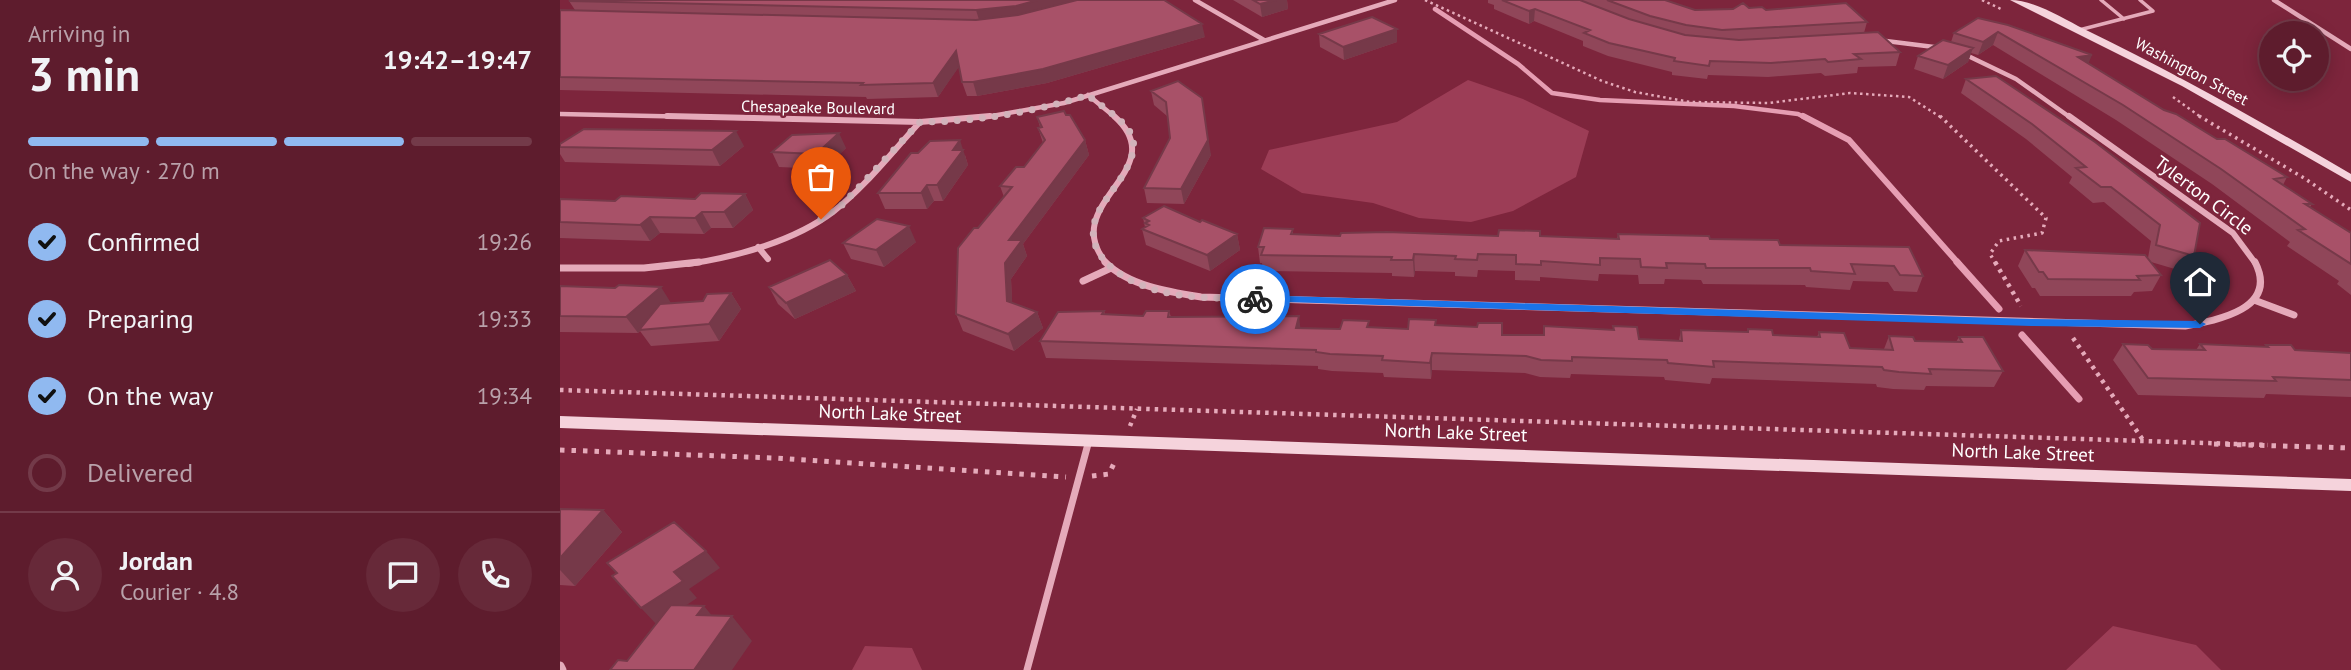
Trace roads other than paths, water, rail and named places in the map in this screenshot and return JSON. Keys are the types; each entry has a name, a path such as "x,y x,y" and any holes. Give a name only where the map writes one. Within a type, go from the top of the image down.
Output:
{"street":[{"path":"1195,0 1264,40"},
{"name":"Chesapeake Boulevard","path":"560,114 920,122 946,122 1006,115 1088,95 1395,0"},
{"name":"Washington Street","path":"2014,0 2224,104 2351,178"},
{"path":"2274,0 2351,49"},
{"name":"Tylerton Circle","path":"1873,40 1932,45 1987,63 2016,79 2233,233 2260,265 2262,284 2255,300"},
{"path":"1088,95 1133,136 1134,151 1097,216 1093,235 1098,253 1111,268 1140,285 1165,293 1201,297 2185,326 2215,322 2243,312 2255,300 2294,315"},
{"path":"560,268 676,268 709,262 794,234 842,205 920,122"},
{"path":"758,247 768,259"},
{"path":"1083,281 1111,268"},
{"name":"North Lake Street","path":"560,422 2351,485"}],"lane":[{"path":"2101,0 2124,19"},
{"path":"2079,30 2153,11 2140,0"},
{"path":"1027,670 1077,477 1089,441"}],"waterway":[{"path":"1435,9 1518,64 1552,93 1600,100 1734,106 1798,114 1806,118"},
{"path":"1803,116 1849,140 1959,264"},
{"path":"1957,262 1999,309"},
{"path":"2022,335 2079,399"}]}
